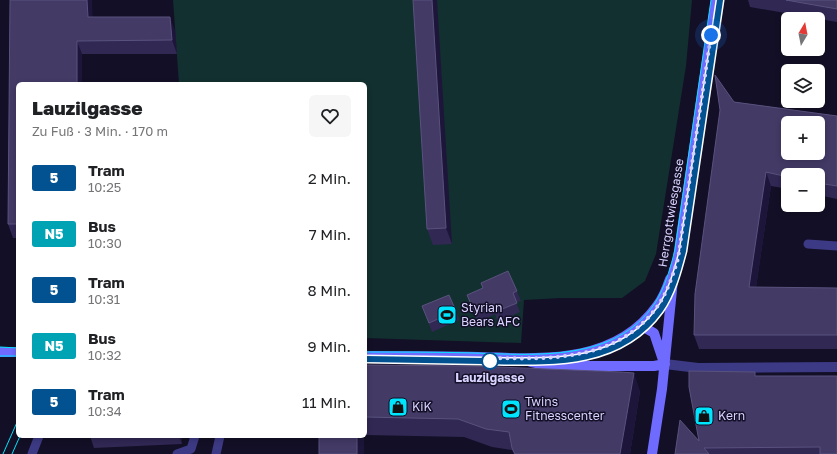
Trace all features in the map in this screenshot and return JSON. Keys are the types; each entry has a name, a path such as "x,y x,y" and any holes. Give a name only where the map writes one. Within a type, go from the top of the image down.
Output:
{"street":[{"name":"Herrgottwiesgasse","path":"652,454 664,364 674,270 678,259 716,0"},
{"path":"367,356 516,358 558,357 589,352 608,346 624,338 640,325 659,302 674,270"},
{"path":"640,325 654,333 664,364"},
{"path":"0,352 16,352"},
{"path":"516,358 552,366 654,366 664,364 698,368 837,367"}],"lane":[{"path":"808,244 837,246"},
{"path":"32,454 37,438"},
{"path":"177,454 191,449 194,438"},
{"path":"216,454 220,438"}],"green space":[{"path":"173,0 692,0 686,66 656,254 645,281 622,298 561,298 524,300 521,343 367,338 367,82 179,82"}],"building":[{"path":"10,0 87,0 88,17 170,17 172,40 77,41 77,82 16,82 16,224 8,224"},
{"path":"413,0 432,0 446,228 427,229"},
{"path":"786,0 837,0 837,9"},
{"path":"715,75 734,102 837,116 837,186 825,184 825,168 781,168 781,175 766,172 749,287 837,288 837,335 694,335 695,294 720,110"},
{"path":"508,271 517,291 513,293 517,303 495,312 492,305 475,313 467,295 483,288 481,283"},
{"path":"449,295 456,311 429,323 422,306"},
{"path":"367,365 474,366 634,373 620,454 515,454 512,448 509,432 486,429 458,419 367,417"},
{"path":"689,371 755,372 755,376 837,376 837,454 820,454 820,447 704,448 709,454 675,454 680,420 699,441 689,387"},
{"path":"319,438 357,438 357,454 319,454"}],"tram line":[{"path":"367,352 548,354 573,351 597,345 619,336 639,322 659,297 672,263 711,0"},
{"name":"5","path":"367,359 521,362 562,360 591,356 607,351 626,341 650,322 665,302 681,262 687,230 720,0"},
{"path":"367,359 523,361 566,360 607,350 626,341 643,328 658,313 671,290 683,251 721,0"},
{"path":"0,347 16,348"},
{"path":"0,356 16,356"},
{"path":"3,454 16,425"},
{"path":"12,454 19,438"}],"place":[{"name":"Styrian Bears AFC","path":"447,315"},
{"name":"Lauzilgasse","path":"490,361"},
{"name":"KiK","path":"398,407"},
{"name":"Twins Fitnesscenter","path":"511,409"},
{"name":"Kern","path":"704,416"}],"route":[{"path":"490,361 489,358 558,357 589,352 608,346 624,338 640,325 662,299 678,259 711,35"}]}
